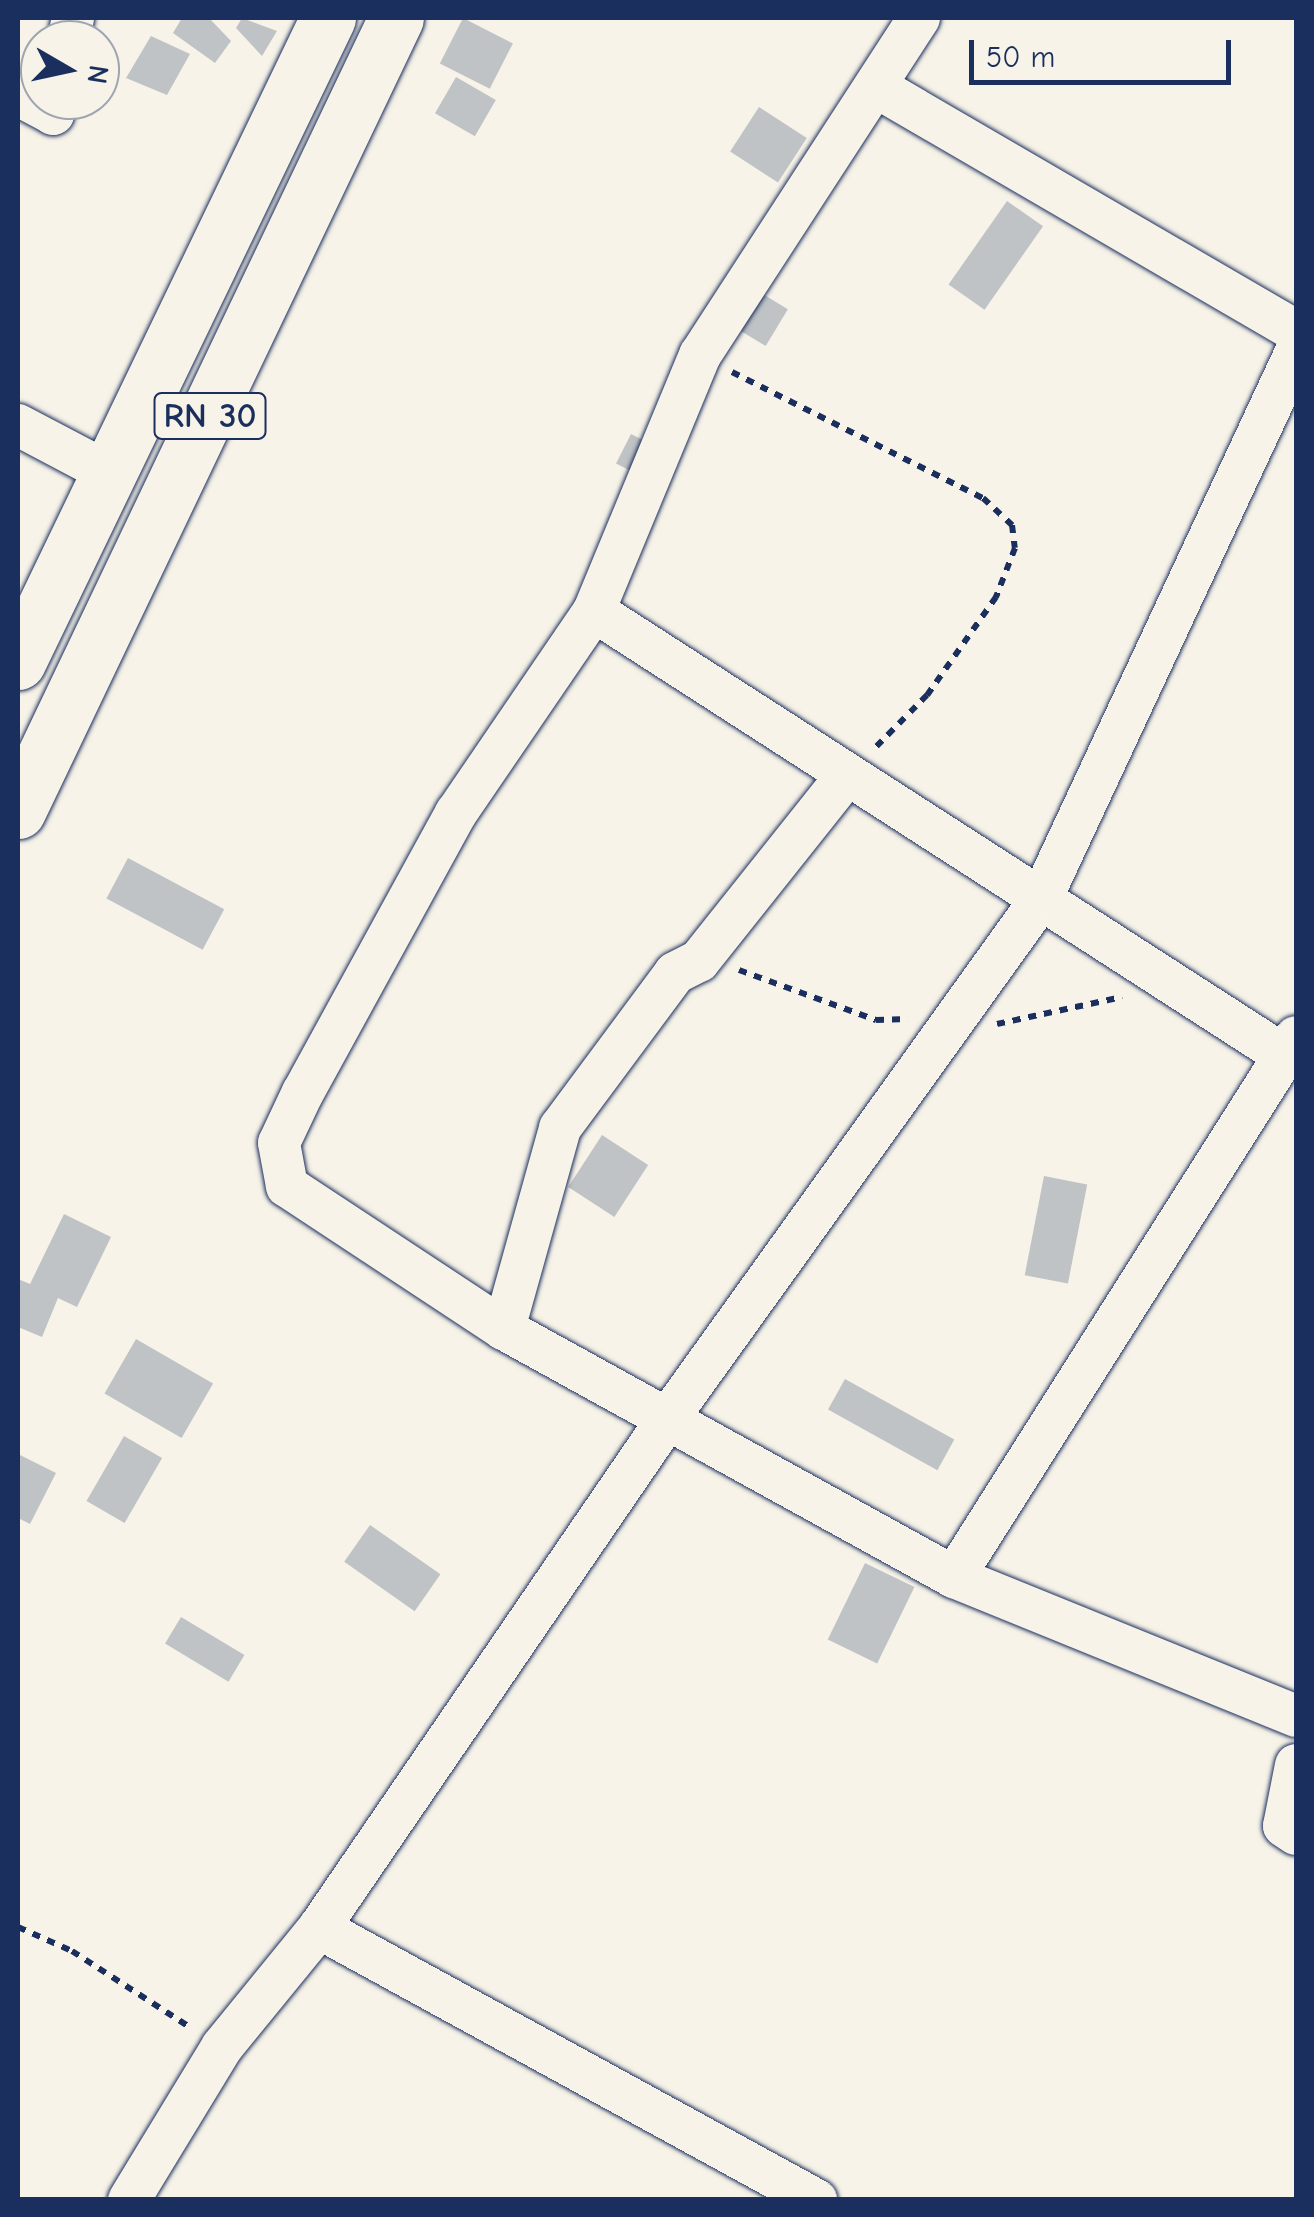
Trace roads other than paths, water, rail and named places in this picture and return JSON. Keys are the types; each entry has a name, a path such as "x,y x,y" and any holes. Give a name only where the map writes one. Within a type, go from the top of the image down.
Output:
{"main road":[{"name":"RN 30","path":"18,662 328,18"},
{"name":"RN 30","path":"18,811 396,18"}],"street":[{"path":"919,18 880,89 700,355 594,611 456,813 279,1143 287,1186 504,1329 954,1577 1296,1716"},
{"path":"880,89 1296,331"},
{"path":"130,2200 222,2047 318,1928 666,1421 947,1034 972,988 1040,899 1296,352"},
{"path":"18,425 107,472"},
{"path":"594,611 844,779 1040,899 1181,995 1291,1046 954,1577"},
{"path":"504,1329 560,1128 675,973 699,961 844,779"},
{"path":"1296,1765 1284,1826 1296,1834"},
{"path":"318,1928 816,2200"}]}
